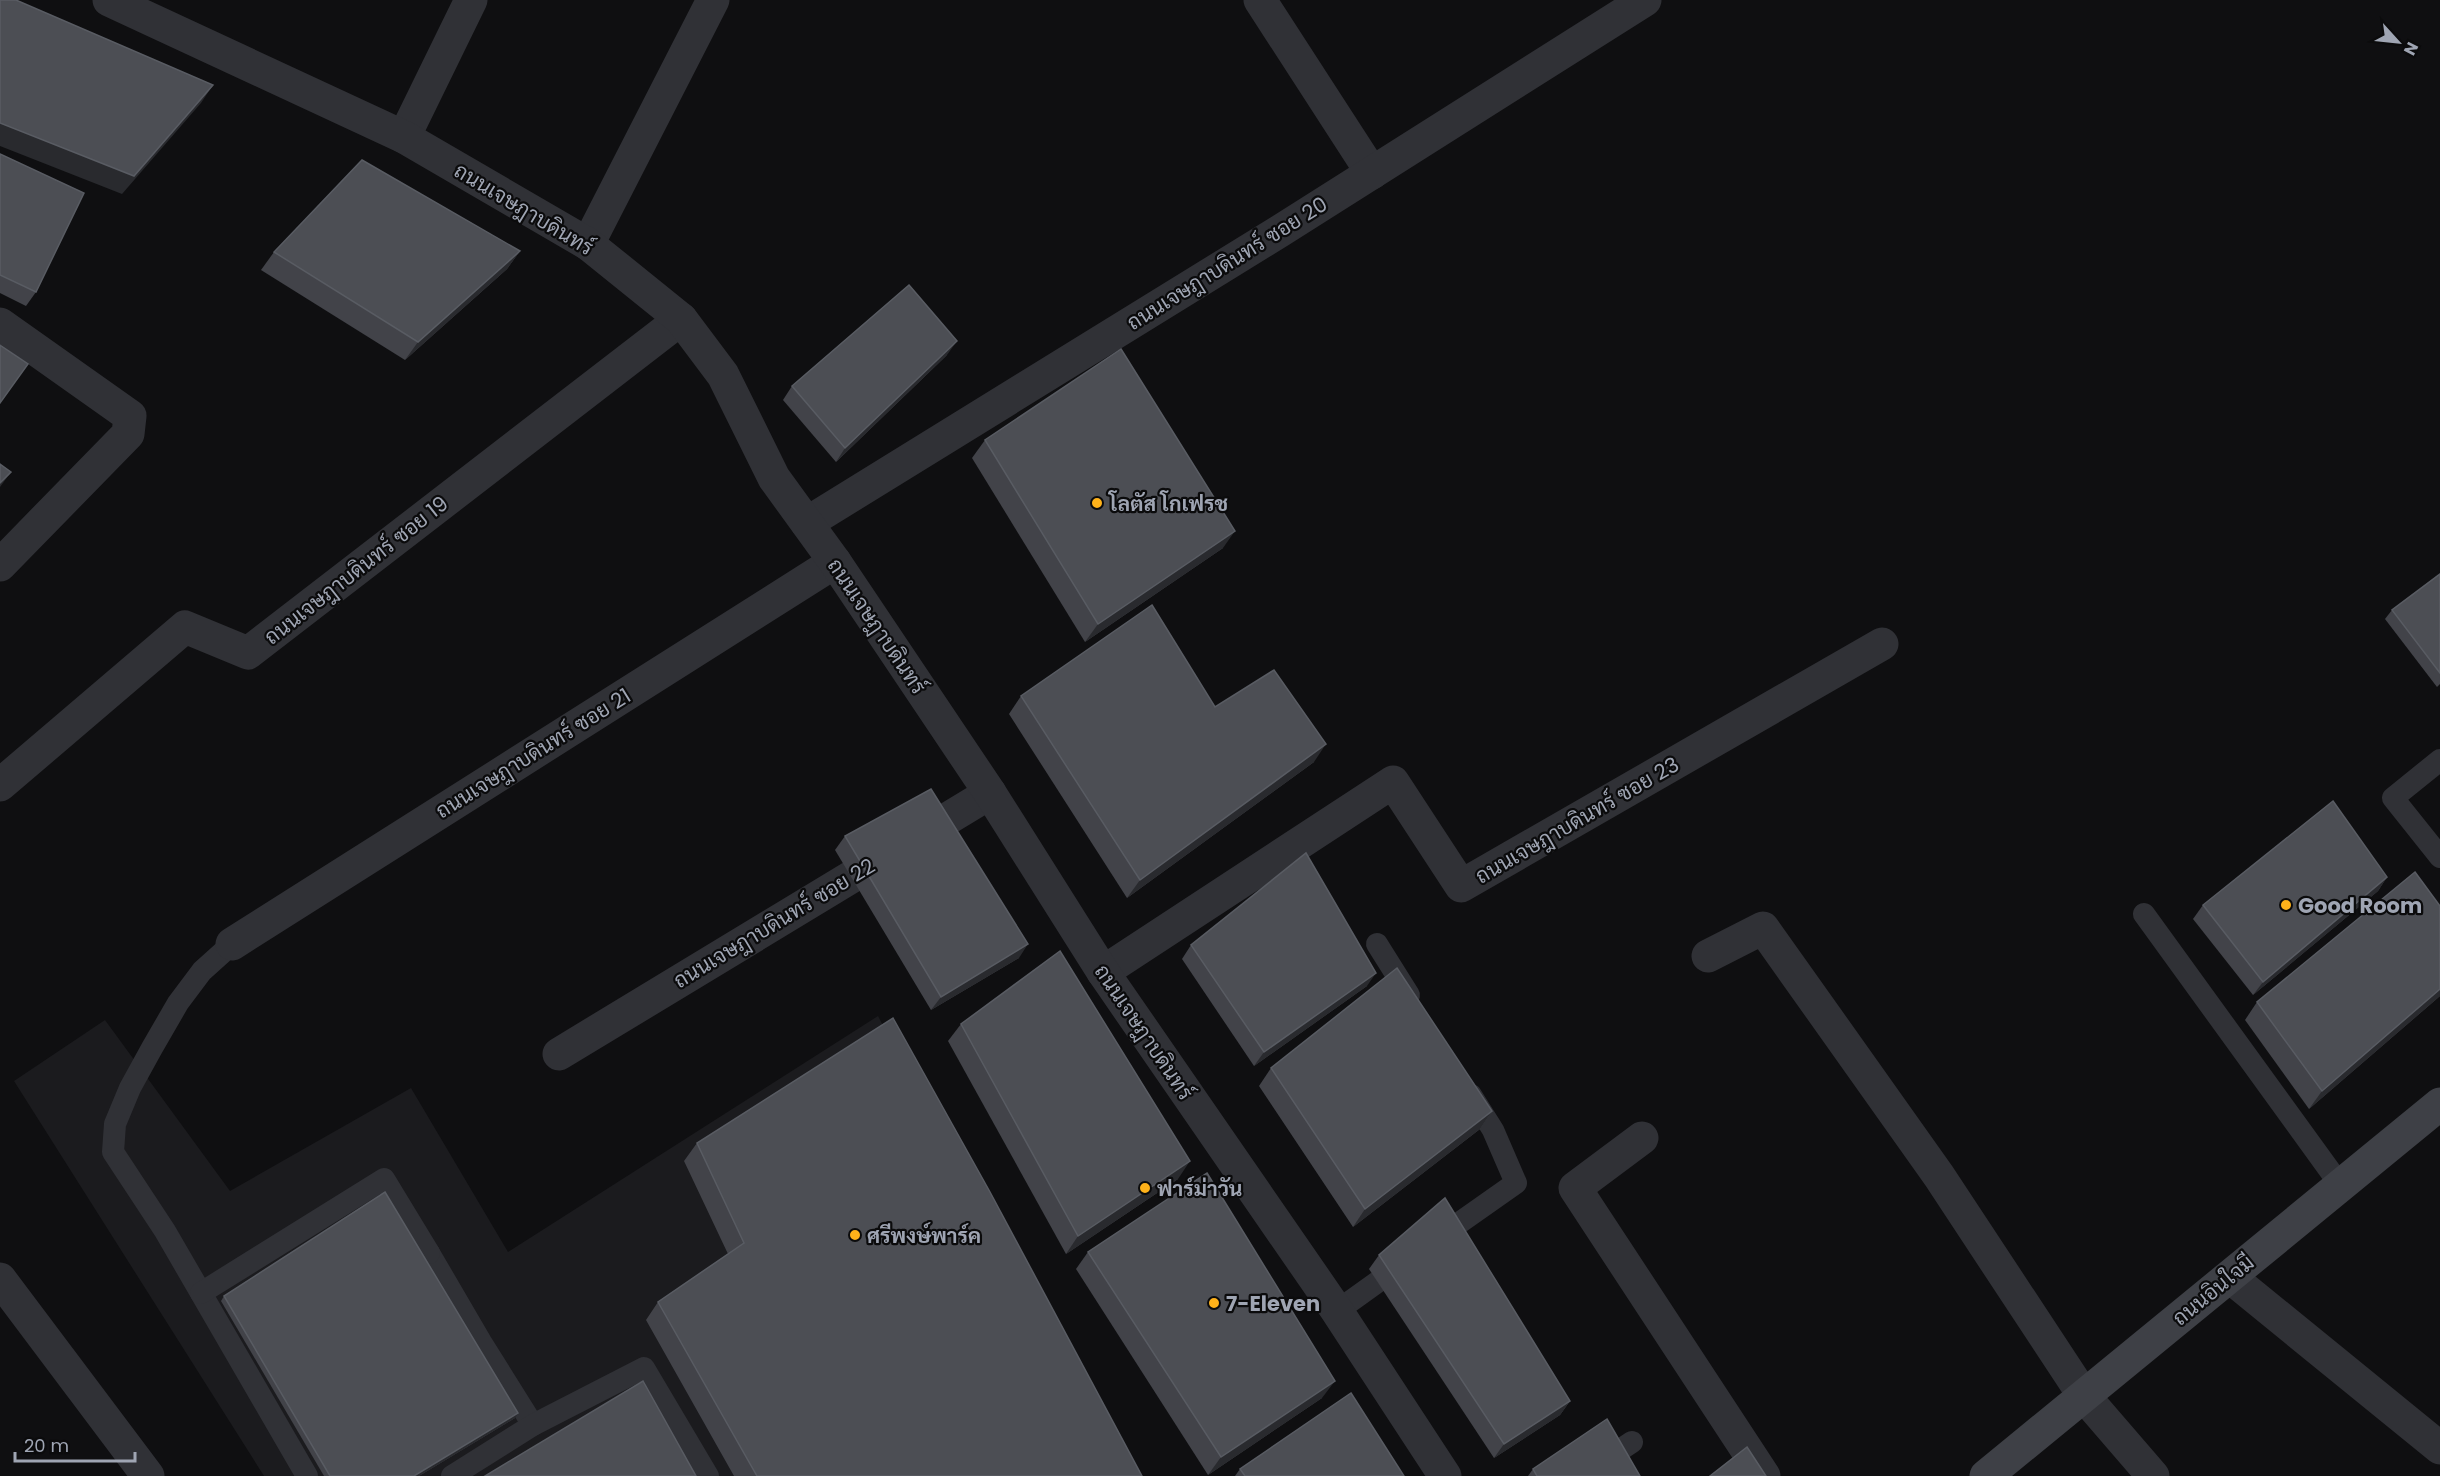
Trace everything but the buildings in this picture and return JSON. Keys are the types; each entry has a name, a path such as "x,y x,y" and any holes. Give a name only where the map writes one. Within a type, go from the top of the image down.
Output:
{"main road":[{"name":"ถนนอินใจมี","path":"1986,1476 2440,1104"}],"street":[{"name":"ถนนเจษฎาบดินทร์","path":"109,0 404,137 588,244 681,319 723,375 774,478 834,562 990,793 1103,972 1337,1311 1445,1476"},
{"path":"404,137 471,0"},
{"path":"588,244 712,0"},
{"path":"1260,0 1372,173"},
{"name":"ถนนเจษฎาบดินทร์ ซอย 20","path":"807,523 1372,173 1645,0"},
{"name":"ถนนเจษฎาบดินทร์ ซอย 19","path":"0,785 185,627 248,653 681,319"},
{"path":"0,324 130,416 128,434 0,565"},
{"name":"ถนนเจษฎาบดินทร์ ซอย 21","path":"232,944 834,562"},
{"name":"ถนนเจษฎาบดินทร์ ซอย 23","path":"1103,972 1393,782 1461,886 1882,644"},
{"name":"ถนนเจษฎาบดินทร์ ซอย 22","path":"559,1054 990,793"},
{"path":"1708,956 1763,928 1939,1176 2084,1396 2153,1476"},
{"path":"1642,1138 1575,1188 1764,1476"},
{"path":"2230,1277 2440,1448"},
{"path":"0,1279 148,1476"}],"lane":[{"path":"2440,760 2393,798 2440,857"},
{"path":"2144,914 2341,1186"},
{"path":"232,944 202,971 178,1003 152,1048 130,1088 115,1124 113,1152 165,1231 307,1476"},
{"path":"1377,944 1420,1012"},
{"path":"1337,1311 1516,1183 1493,1130 1462,1081"},
{"path":"201,1293 384,1179 533,1425"},
{"path":"381,1284 429,1253"},
{"path":"461,1354 481,1342"},
{"path":"247,1372 266,1360"},
{"path":"452,1476 533,1425 644,1368 708,1476"},
{"path":"1581,1476 1632,1442"},
{"path":"296,1454 315,1443"}],"shaded area":[{"path":"878,1016 1118,1476 264,1476 14,1081 105,1020 230,1191 411,1088 508,1252"}],"place":[{"name":"โลตัส โกเฟรช","path":"1097,503"},
{"name":"Good Room","path":"2286,905"},
{"name":"ฟาร์ม่าวัน","path":"1145,1188"},
{"name":"ศรีพงษ์พาร์ค","path":"855,1235"},
{"name":"7-Eleven","path":"1214,1303"}]}
